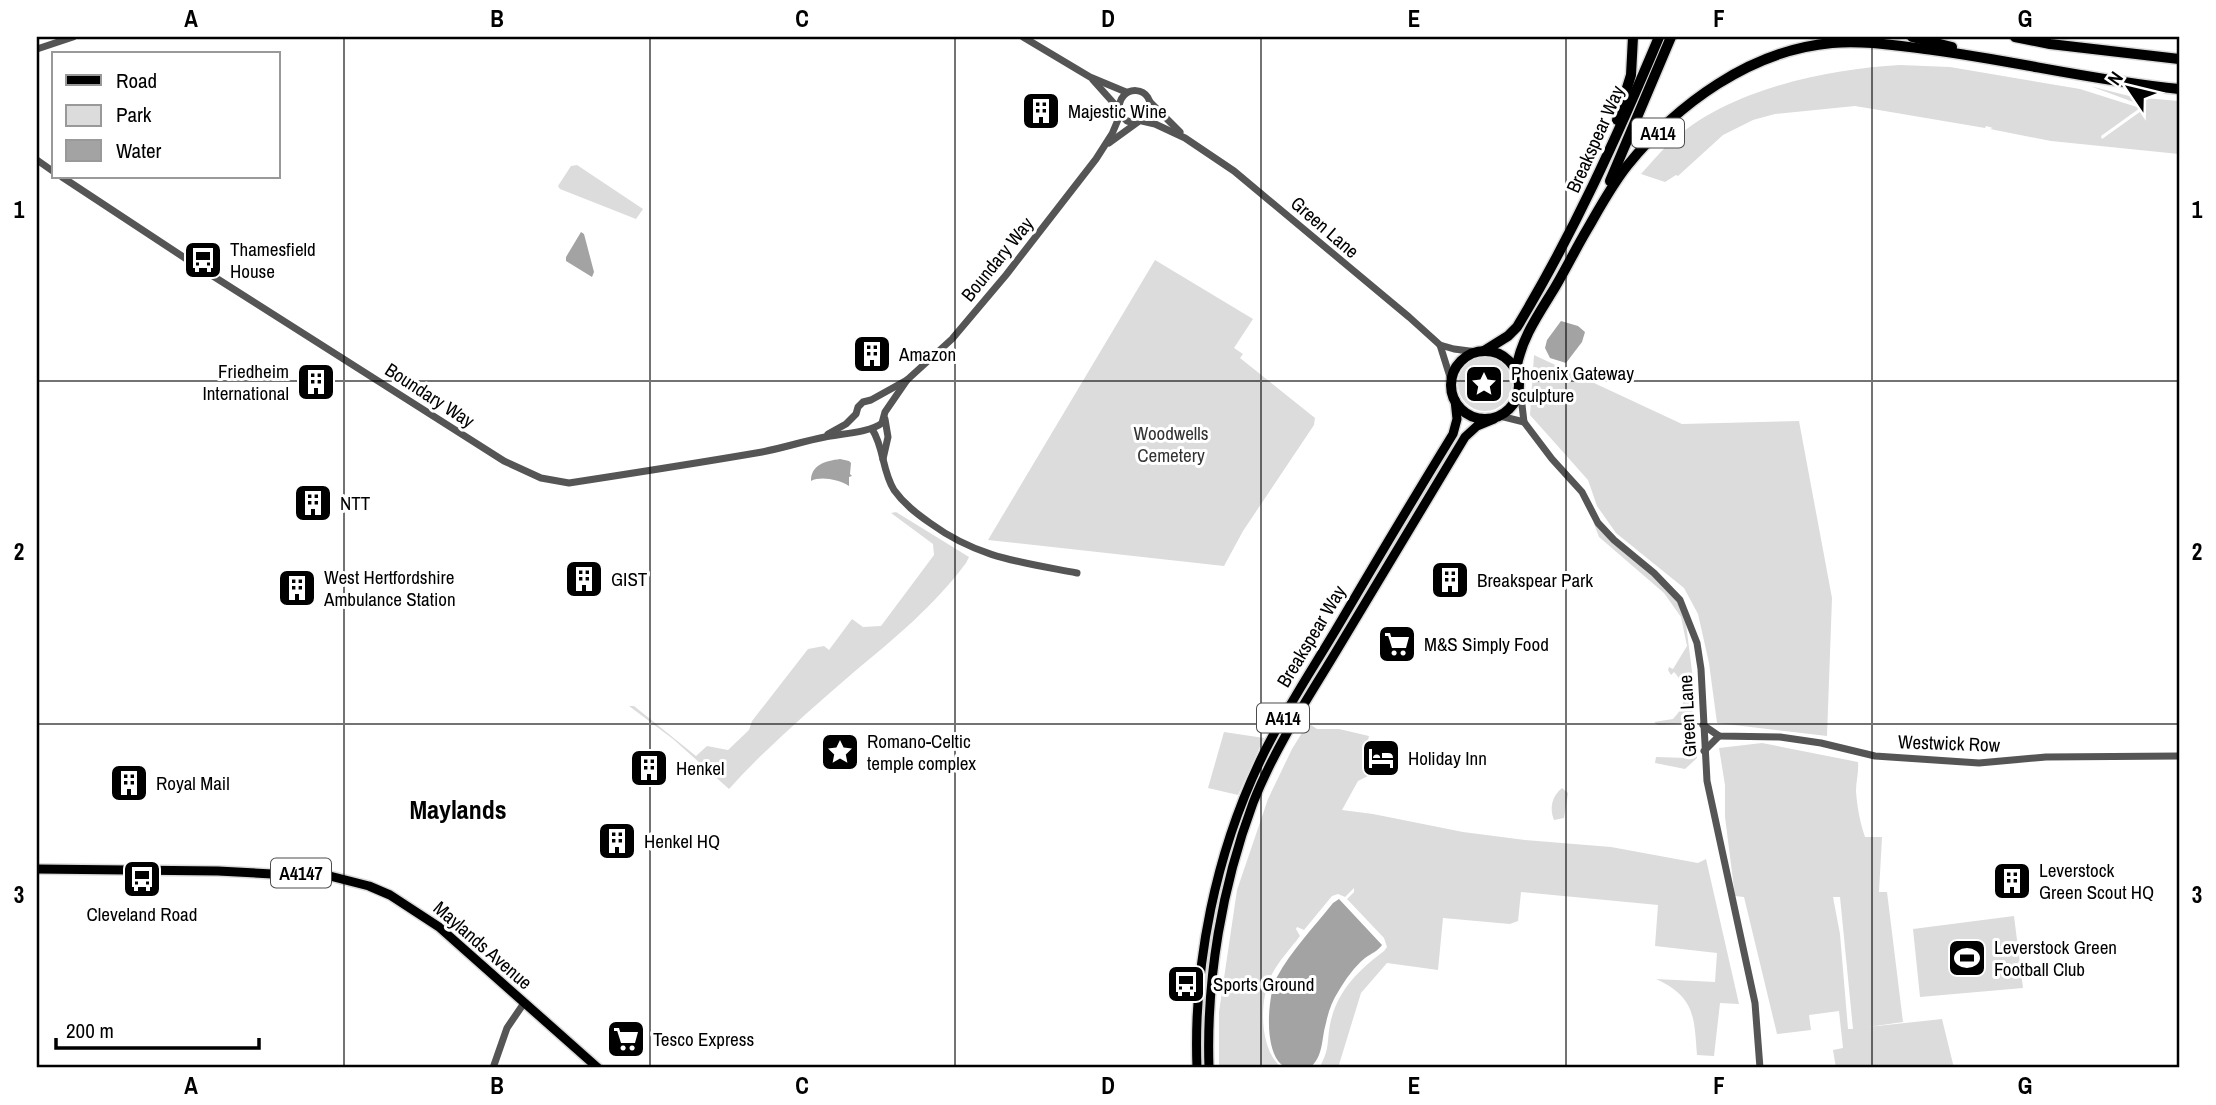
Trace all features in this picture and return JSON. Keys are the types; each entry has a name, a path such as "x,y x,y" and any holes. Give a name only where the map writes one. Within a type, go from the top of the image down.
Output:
{"highway":[{"path":"1597,180 1629,84 1633,37"},
{"name":"Breakspear Way","path":"1480,352 1508,337 1517,327 1560,255 1597,180 1659,37"},
{"path":"1601,205 1671,37"},
{"path":"1912,37 2007,60"},
{"path":"2015,37 2050,44 2179,59"},
{"name":"A414","path":"1601,205 1628,166 1677,115 1730,76 1762,61 1803,48 1848,42 1891,45 2007,60 2179,89"},
{"name":"Breakspear Way","path":"1516,370 1519,350 1601,205"},
{"path":"1480,352 1499,354 1512,363 1520,388 1510,409 1497,417 1484,420 1467,414 1455,400 1451,390 1451,380 1460,362 1480,352"}],"main road":[{"name":"Breakspear Way","path":"1197,1068 1197,1017 1205,944 1220,871 1243,800 1261,758 1295,694 1453,434 1457,419 1455,400"},
{"name":"Breakspear Way","path":"1209,1068 1209,1016 1216,946 1232,873 1254,803 1283,739 1465,437 1477,426 1497,417"},
{"name":"Maylands Avenue","path":"37,869 272,874 296,872 353,881 390,895 439,927 598,1068"}],"street":[{"path":"37,49 73,37"},
{"path":"1023,37 1090,77 1126,92"},
{"path":"1090,77 1127,121 1139,122 1149,114 1150,102 1142,92 1132,90 1121,97 1119,111"},
{"name":"Green Lane","path":"1150,102 1185,138"},
{"name":"Boundary Way","path":"871,400 907,380 932,359 961,328 1006,275 1103,149 1119,111"},
{"name":"Boundary Way","path":"1103,149 1139,122"},
{"name":"Green Lane","path":"1139,122 1155,124 1185,138 1234,171 1440,345 1480,352"},
{"path":"37,160 52,171"},
{"name":"Boundary Way","path":"64,178 504,461 541,478 569,483 766,451 869,428"},
{"path":"1440,345 1451,380"},
{"name":"Boundary Way","path":"885,415 907,380"},
{"path":"1497,417 1524,422 1520,388"},
{"path":"883,460 888,437 885,415 879,402 871,400 860,405 856,414 859,422 877,436 883,460 889,480 905,503 958,542 983,553 1077,573"},
{"name":"Boundary Way","path":"825,437 856,414"},
{"path":"869,428 882,423 885,415"},
{"name":"Green Lane","path":"1524,422 1582,492 1598,523 1680,600 1697,643 1701,669 1707,781 1755,1003 1760,1068"},
{"path":"1703,725 1719,736 1704,751"},
{"name":"Westwick Row","path":"1719,736 1780,737 1821,743 1875,756 1979,763 2060,757 2179,756"},
{"path":"493,1068 507,1028 524,1003"}],"green space":[{"path":"1900,65 1950,67 2080,89 2140,108 2101,136 2102,139 2144,109 2144,106 2090,86 2133,97 2179,101 2179,154 2051,141 1986,126 1985,128 1855,106 1775,114 1753,120 1723,135 1678,176 1665,182 1641,174 1666,146 1693,125 1748,96 1809,77"},
{"path":"577,165 643,209 636,219 560,189 558,186 571,166"},
{"name":"Woodwells Cemetery","path":"1155,260 1253,319 1234,348 1243,354 1240,358 1315,418 1314,425 1243,531 1224,566 988,540"},
{"path":"1534,355 1682,424 1799,421 1832,598 1827,736 1717,723 1709,663 1698,614 1684,588 1616,533 1597,506 1588,480 1530,415"},
{"path":"1490,357 1500,361 1508,369 1512,384 1508,399 1500,407 1480,411 1470,407 1462,399 1458,379 1462,369 1470,361"},
{"path":"1452,441 1456,444 1332,650 1329,648"},
{"path":"896,512 969,557 966,563 913,621 789,729 729,789 673,739 629,706 634,706 696,756 707,746 728,750 749,730 752,721 808,649 824,646 829,650 852,619 863,627 881,626 934,555 933,544 891,513"},
{"path":"1593,521 1614,544 1659,579 1675,598 1685,616 1694,687 1690,685 1697,758 1685,769 1655,763 1656,757 1688,758 1687,723 1658,725 1654,722 1673,719 1683,702 1682,684 1674,672 1671,675 1668,670 1669,667 1673,669 1687,646 1681,617 1664,593 1599,537"},
{"path":"1316,668 1320,671 1292,718 1227,877 1206,1068 1201,1068 1204,987 1225,870 1236,832 1266,757"},
{"path":"1308,723 1317,729 1339,729 1369,736 1367,744 1371,760 1368,776 1358,781 1342,810 1463,832 1611,847 1698,863 1706,859 1739,1004 1720,1003 1714,1056 1697,1055 1690,1009 1678,993 1656,979 1715,982 1717,953 1655,946 1658,905 1521,892 1518,921 1510,924 1443,918 1438,970 1387,963 1361,993 1338,1068 1319,1068 1325,1055 1331,1020 1339,999 1358,973 1387,947 1384,938 1347,899 1354,892 1354,888 1345,897 1338,894 1332,896 1304,930 1297,927 1300,936 1271,976 1267,986 1263,1011 1265,1038 1274,1060 1282,1068 1219,1068 1219,1012 1237,890 1268,799"},
{"path":"1224,732 1264,738 1238,795 1208,788"},
{"path":"1762,743 1858,762 1856,791 1863,832 1865,837 1882,837 1879,892 1887,892 1903,1022 1868,1027 1942,1019 1954,1068 1836,1068 1833,1050 1843,1048 1839,1011 1809,1015 1811,1030 1777,1034 1744,897 1735,896 1719,748","holes":["1833,897 1840,897 1853,1029 1848,1029 1840,934"]},
{"path":"1562,788 1568,793 1564,818 1554,820 1552,802"},
{"name":"Leverstock Green Football Club","path":"2014,916 2023,988 1920,997 1913,929"}],"water":[{"path":"581,232 584,234 594,272 592,277 566,261"},
{"path":"1561,321 1578,326 1585,332 1582,342 1566,363 1550,358 1545,348 1547,340"},
{"path":"840,459 851,463 852,476 849,477 849,486 829,479 811,481 816,468"},
{"path":"1339,899 1382,945 1357,965 1332,1003 1315,1063 1310,1068 1288,1068 1280,1063 1270,1041 1269,1012 1274,986 1296,948"}],"place":[{"name":"Majestic Wine","path":"1041,111"},
{"name":"Thamesfield House","path":"203,260"},
{"name":"Amazon","path":"872,354"},
{"name":"Friedheim International","path":"316,382"},
{"name":"Phoenix Gateway sculpture","path":"1484,384"},
{"name":"NTT","path":"313,503"},
{"name":"GIST","path":"584,579"},
{"name":"Breakspear Park","path":"1450,580"},
{"name":"West Hertfordshire Ambulance Station","path":"297,588"},
{"name":"M&S Simply Food","path":"1397,644"},
{"name":"Romano-Celtic temple complex","path":"840,752"},
{"name":"Holiday Inn","path":"1381,758"},
{"name":"Henkel","path":"649,768"},
{"name":"Royal Mail","path":"129,783"},
{"name":"Henkel HQ","path":"617,841"},
{"name":"Cleveland Road","path":"142,879"},
{"name":"Leverstock Green Scout HQ","path":"2012,881"},
{"name":"Leverstock Green Football Club","path":"1967,958"},
{"name":"Sports Ground","path":"1186,984"},
{"name":"Tesco Express","path":"626,1039"}],"district":[{"name":"Maylands","path":"458,809"}]}
